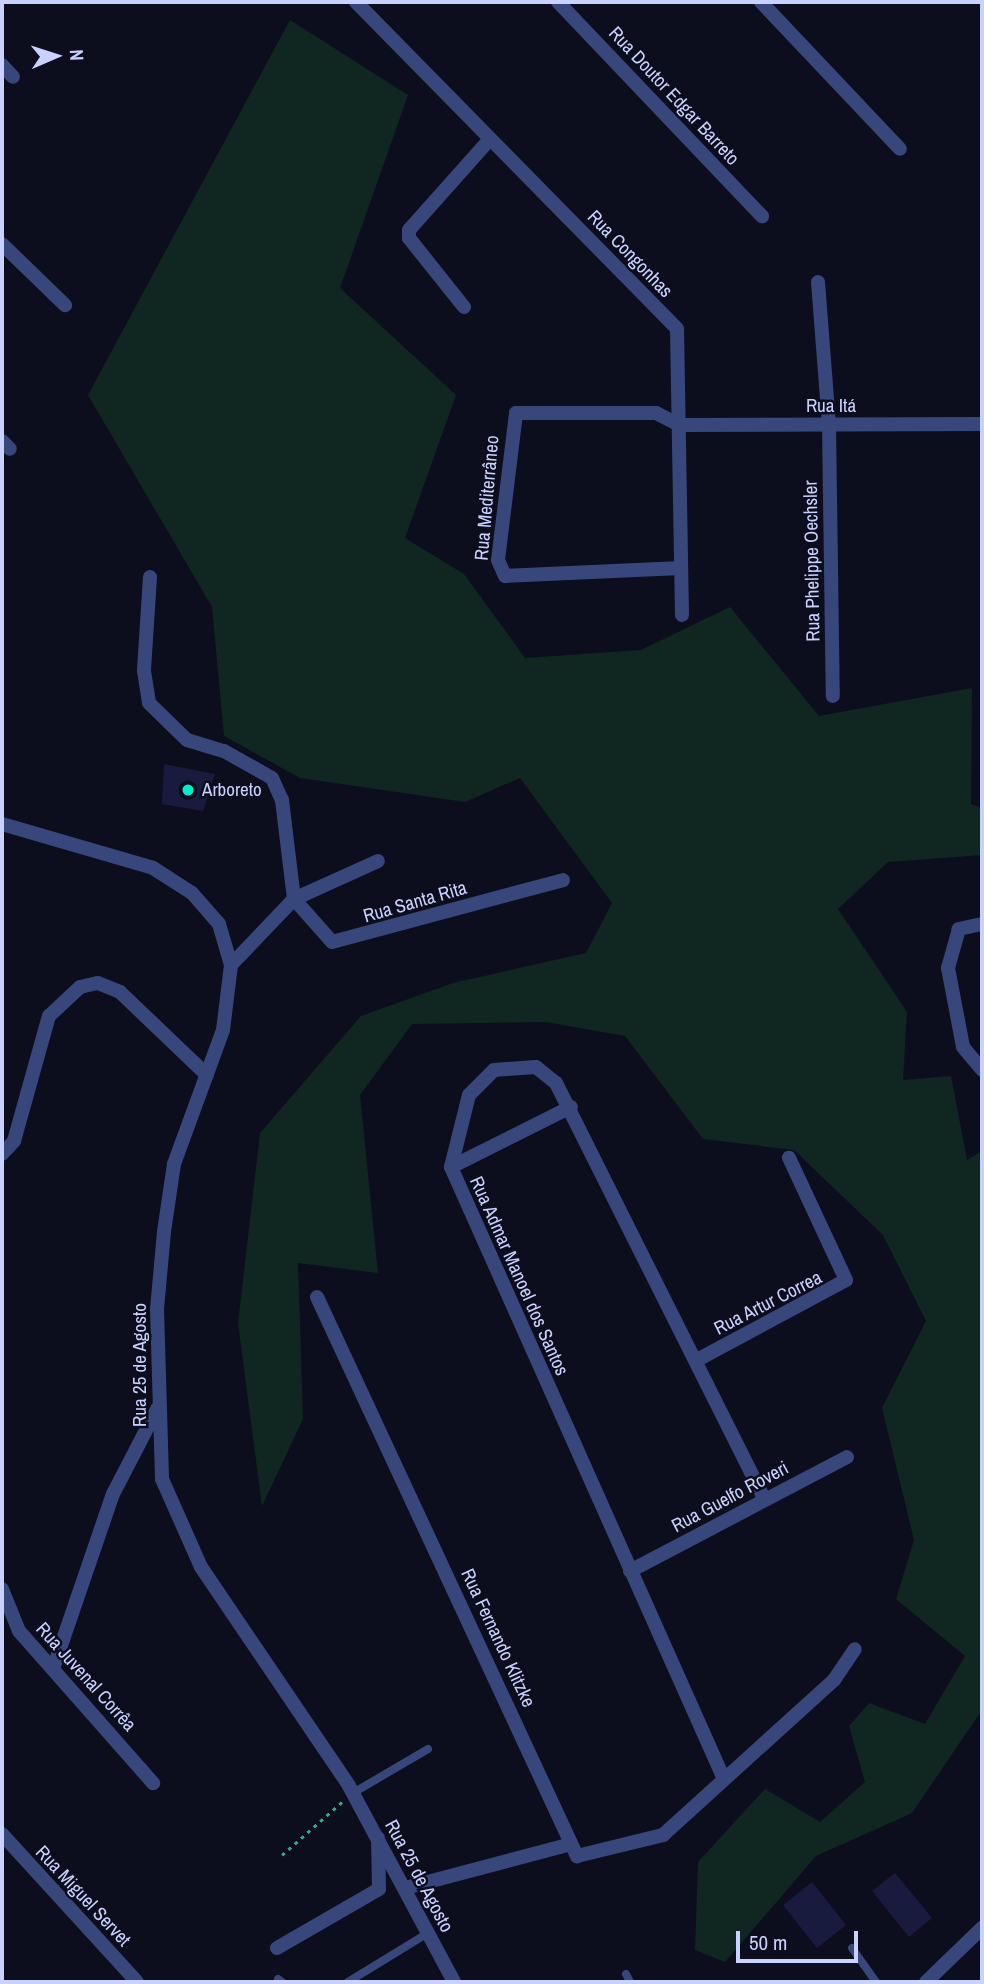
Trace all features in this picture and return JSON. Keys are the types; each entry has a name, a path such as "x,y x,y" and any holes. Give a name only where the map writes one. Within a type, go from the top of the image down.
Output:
{"street":[{"name":"Rua Congonhas","path":"356,2 677,329 682,615"},
{"name":"Rua Doutor Edgar Barreto","path":"558,2 762,216"},
{"path":"761,2 900,149"},
{"path":"2,65 13,77"},
{"path":"464,307 409,238 410,230 491,139"},
{"path":"2,244 65,305"},
{"name":"Rua Phelippe Oechsler","path":"818,282 829,425 833,696"},
{"name":"Rua Mediterrâneo","path":"680,425 656,413 516,413 498,560 505,576 681,568"},
{"name":"Rua Itá","path":"680,425 982,424"},
{"path":"150,577 144,671 149,703 187,740 224,751 272,778 282,800 294,899"},
{"name":"Rua 25 de Agosto","path":"2,824 41,840 113,854 178,881 219,924 231,965 223,1030 174,1164 164,1232 157,1409 168,1504 201,1567 353,1793 454,1982"},
{"path":"231,965 294,899 378,861"},
{"name":"Rua Santa Rita","path":"294,899 338,943 563,880"},
{"path":"982,924 959,929 947,968 963,1047 982,1070"},
{"path":"2,1154 14,1141 49,1016 80,987 98,983 120,992 207,1075"},
{"name":"Rua Admar Manoel dos Santos","path":"724,1779 451,1167 470,1095 494,1070 536,1067 571,1107 765,1500"},
{"path":"451,1167 571,1107"},
{"name":"Rua Artur Correa","path":"697,1360 846,1280 789,1158"},
{"name":"Rua Fernando Klitzke","path":"317,1297 553,1800 568,1845"},
{"path":"54,1666 113,1494 157,1409"},
{"name":"Rua Guelfo Roveri","path":"630,1571 847,1457"},
{"name":"Rua Juvenal Corrêa","path":"2,1589 19,1631 54,1666 153,1783"},
{"path":"405,1888 568,1845 577,1856 590,1858 663,1835 834,1680 855,1649"},
{"name":"Rua Miguel Servet","path":"2,1834 137,1982"},
{"path":"277,1948 379,1889 377,1838"},
{"path":"926,1982 982,1928"}],"lane":[{"path":"353,1793 428,1749"},
{"path":"348,1982 428,1933"},
{"path":"852,1948 876,1982"}],"path":[{"path":"282,1855 353,1793"}],"green space":[{"path":"290,20 408,95 340,288 456,395 405,538 464,574 525,658 641,650 730,607 819,716 972,688 971,804 982,808 982,855 888,862 838,909 907,1012 903,1080 951,1076 967,1160 982,1151 982,1710 912,1813 816,1856 725,1962 695,1950 698,1862 765,1789 820,1822 865,1782 849,1726 869,1703 925,1724 965,1656 896,1599 914,1540 882,1408 926,1321 883,1235 794,1150 703,1139 625,1036 546,1022 412,1024 360,1095 378,1273 298,1263 303,1419 262,1506 238,1323 260,1133 361,1016 453,983 586,953 612,903 520,778 465,802 300,778 224,736 212,607 88,395"}],"building":[{"name":"Arboreto","path":"164,764 215,774 203,811 162,804"},
{"path":"895,1873 932,1918 909,1937 872,1891"},
{"path":"812,1882 846,1925 817,1948 783,1905"}],"place":[{"name":"Arboreto","path":"188,790"}]}
